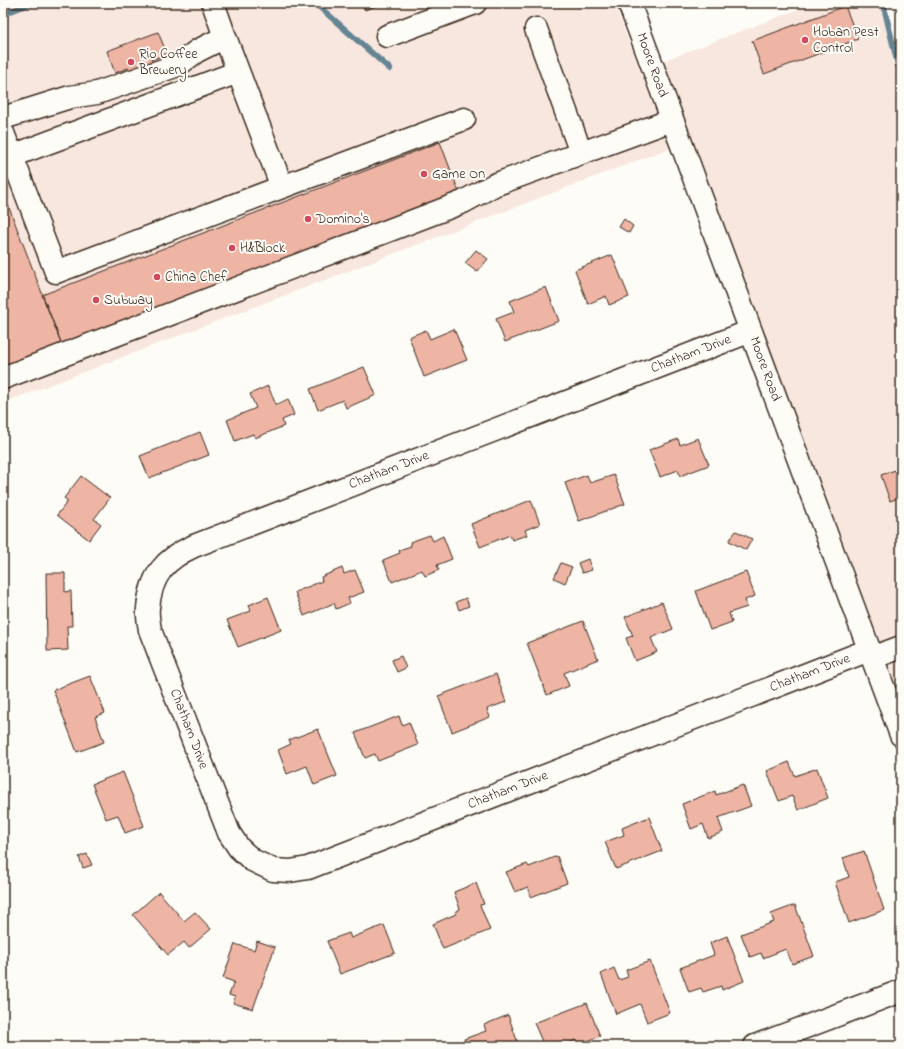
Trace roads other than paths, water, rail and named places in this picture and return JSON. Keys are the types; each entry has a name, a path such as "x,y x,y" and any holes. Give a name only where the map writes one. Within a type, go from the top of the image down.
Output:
{"street":[{"path":"213,3 224,38 282,187"},
{"path":"388,36 475,3"},
{"name":"Moore Road","path":"629,3 901,735"},
{"path":"536,29 581,153"},
{"path":"3,118 70,97 97,93 178,65 197,51 224,38"},
{"path":"12,156 238,72"},
{"path":"3,133 56,272 464,119"},
{"path":"3,378 463,202 494,185 672,120"},
{"name":"Chatham Drive","path":"751,330 201,543 181,552 168,561 157,575 151,593 148,609 150,630 229,833 239,848 252,860 273,870 290,872 308,868 871,654 901,647"},
{"path":"756,1046 901,991"}],"waterway":[{"path":"3,14 32,3"},
{"path":"315,3 390,69"},
{"path":"883,3 898,65 901,71"}],"place":[{"name":"Hoban Pest Control","path":"805,40"},
{"name":"Rio Coffee Brewery","path":"131,62"},
{"name":"Game On","path":"424,174"},
{"name":"Domino's","path":"308,219"},
{"name":"H&Block","path":"232,248"},
{"name":"China Chef","path":"157,277"},
{"name":"Subway","path":"96,300"}]}
